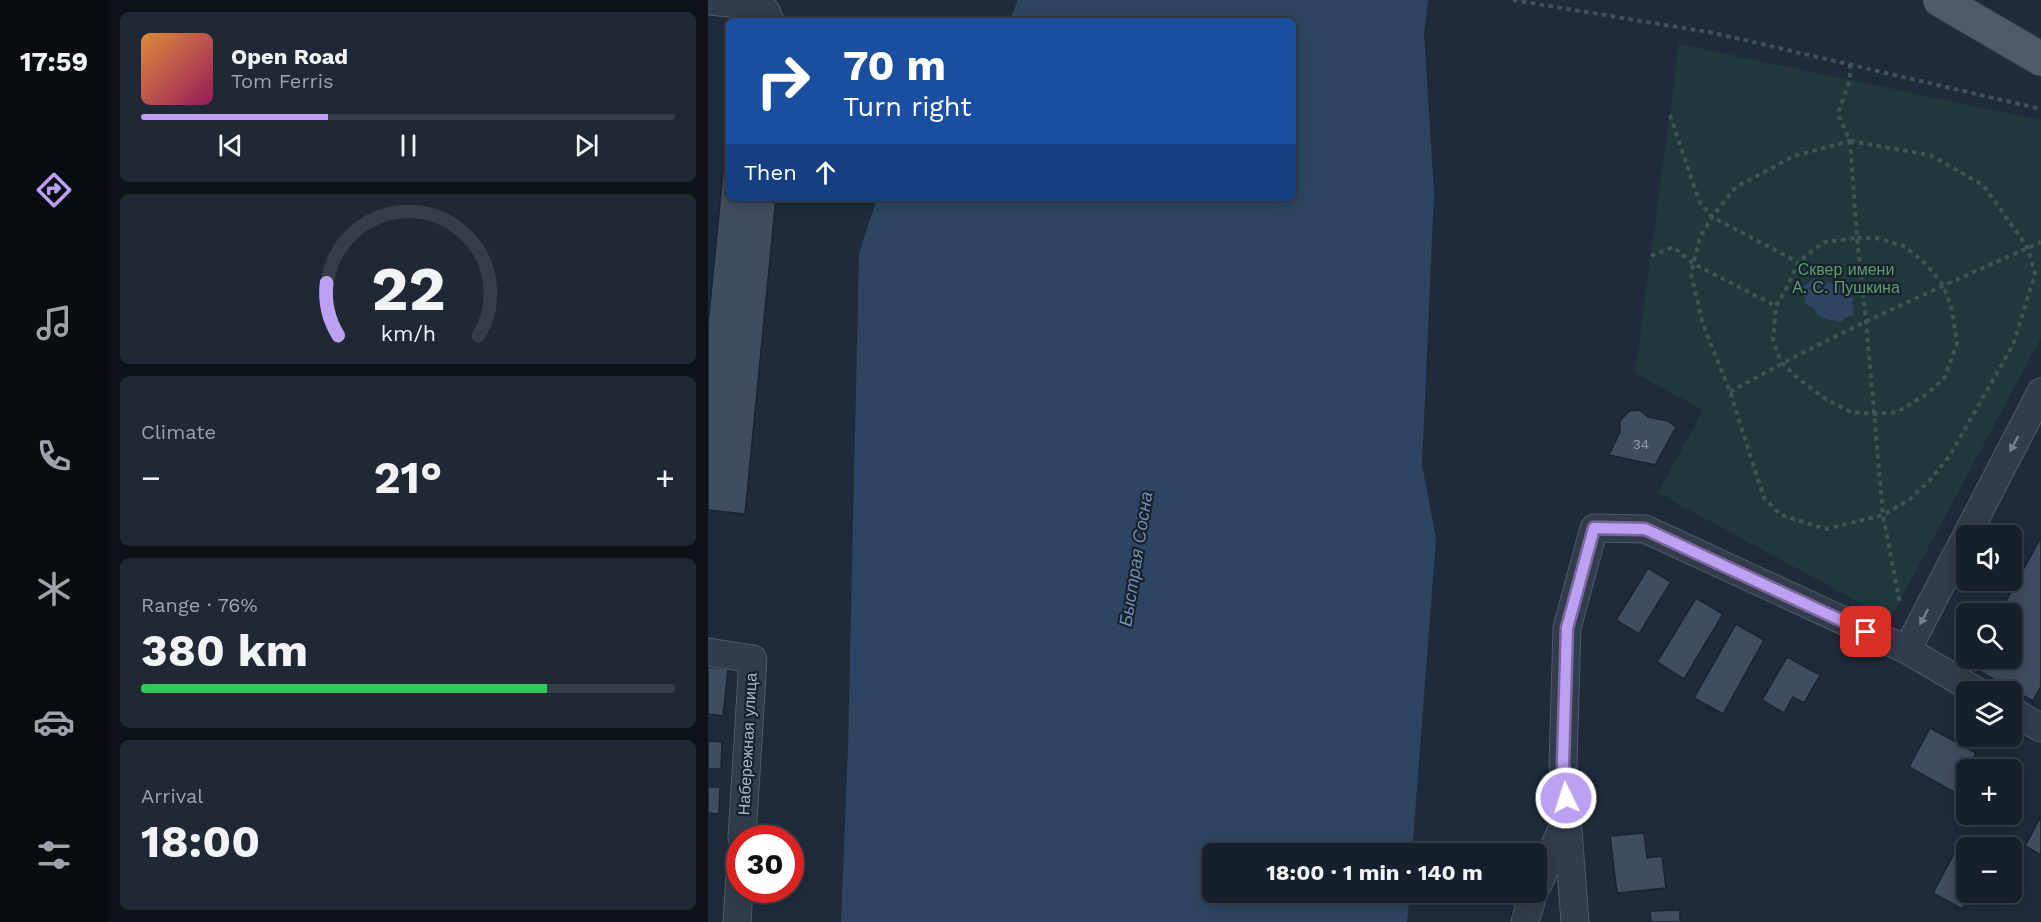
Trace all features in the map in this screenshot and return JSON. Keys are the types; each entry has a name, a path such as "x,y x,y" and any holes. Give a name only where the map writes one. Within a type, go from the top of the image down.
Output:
{"main road":[{"path":"1940,0 2041,59"}],"street":[{"path":"708,1 741,4 766,11 769,18"},
{"path":"1907,650 2039,400"},
{"path":"1575,922 1563,763 1567,628 1594,528 1645,529 1907,650 1959,681"},
{"name":"Набережная улица","path":"708,652 753,659 743,825"},
{"path":"2022,716 2040,725"},
{"path":"1547,863 1567,816"},
{"path":"737,922 738,903"},
{"path":"1525,922 1531,903"}],"path":[{"path":"1513,0 1714,33 2041,109"},
{"path":"1850,64 1850,80 1838,114 1850,141 1883,515 1907,650"},
{"path":"1670,115 1699,201 1712,217 1798,262"},
{"path":"1850,141 1930,155 1983,185 2028,248 2035,274 2013,345 1943,464 1930,480 1909,501 1883,515 1826,529 1781,516 1764,498 1730,392 1702,324 1691,274 1700,237 1712,217 1736,187 1794,156 1850,141"},
{"path":"1876,238 1904,246 1926,264 1943,285 1952,310 1957,343 1946,377 1927,394 1897,412 1874,414 1851,412 1824,398 1795,376 1781,362 1773,340 1776,306 1798,262 1824,242 1876,238"},
{"path":"1730,392 1781,362 1866,321 2041,242"},
{"path":"1651,256 1673,247 1694,264 1776,306"}],"green space":[{"name":"Сквер имени А. С. Пушкина","path":"1679,44 2041,120 2041,338 1890,619 1658,493 1703,410 1635,373"}],"water":[{"name":"Быстрая Сосна","path":"1018,0 1428,0 1424,33 1434,193 1422,465 1436,538 1413,843 1202,843 1202,903 1409,903 1407,922 841,922 848,749 859,254 876,201 1296,201 1296,18 1009,18"},
{"path":"1814,278 1843,287 1854,299 1853,315 1841,322 1822,318 1814,308 1804,303 1806,299 1802,288"}],"building":[{"path":"726,142 726,201 776,201 745,514 708,510 708,325"},
{"path":"1640,410 1648,417 1668,421 1676,427 1655,465 1609,455 1620,432 1620,421 1629,411"},
{"path":"2041,537 2041,686 2033,701 2022,695 2022,681 1997,681 1975,669 2022,669 2022,603 2005,603 2012,591 2022,591 2022,572"},
{"path":"1648,568 1671,582 1639,634 1616,620"},
{"path":"1696,598 1723,614 1684,679 1657,662"},
{"path":"1736,624 1764,640 1723,714 1694,698"},
{"path":"1787,657 1820,675 1804,703 1793,697 1784,713 1762,700"},
{"path":"708,667 728,669 723,716 708,714"},
{"path":"1930,728 1956,742 1956,747 1965,747 1976,753 1973,759 1956,759 1954,792 1909,767"},
{"path":"708,741 722,742 721,769 708,769"},
{"path":"708,787 720,787 719,814 708,813"},
{"path":"2041,816 2041,855 2025,846"},
{"path":"1644,833 1647,858 1662,856 1666,888 1617,893 1610,836"},
{"path":"1956,853 1956,903 1965,903 1962,909 1933,893"},
{"path":"1680,910 1680,922 1651,922 1650,911"}],"route":[{"path":"1566,798 1563,763 1567,628 1594,528 1645,529 1866,632"}]}
